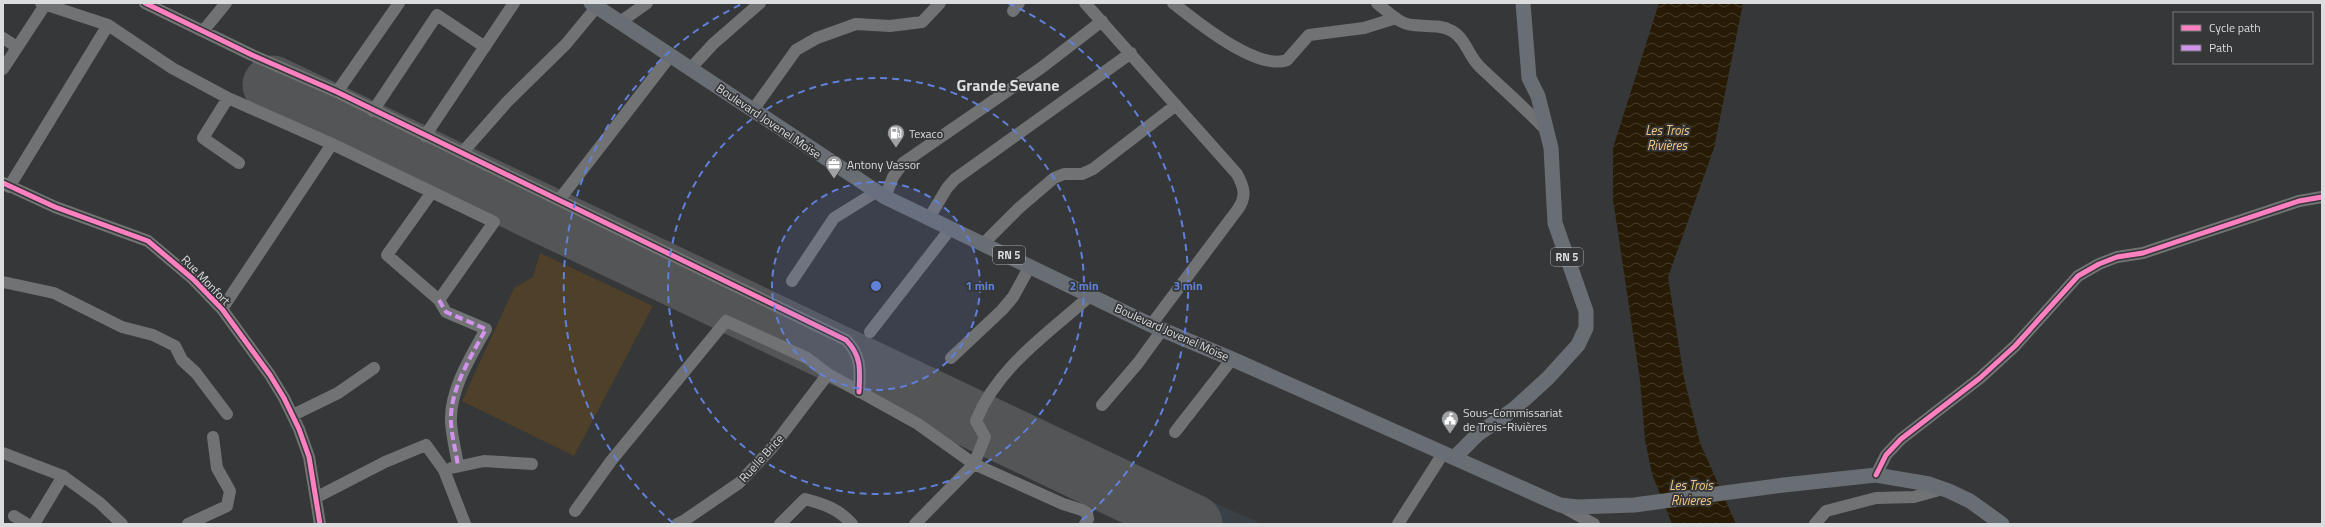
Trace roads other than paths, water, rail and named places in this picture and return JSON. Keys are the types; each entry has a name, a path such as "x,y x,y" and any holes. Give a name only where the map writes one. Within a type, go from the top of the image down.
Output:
{"main road":[{"name":"RN 5","path":"1449,455 1514,409 1548,378 1578,345 1586,328 1586,311 1555,223 1551,148 1538,96 1529,78 1523,3"},
{"name":"Boulevard Jovenel Moïse","path":"596,4 620,22 880,195 984,243 1157,327 1560,505 1578,507 1634,505 1784,485 1876,475 1929,484 1943,489 1970,501 2002,524"}],"street":[{"path":"145,3 204,30 252,55 337,92 373,111 846,340 854,348 860,366 859,392"},
{"path":"204,30 226,3"},
{"path":"337,92 399,3"},
{"path":"425,136 514,3"},
{"path":"620,22 647,3"},
{"path":"690,68 713,44 760,3"},
{"path":"753,110 796,50 817,38 856,24 890,26 922,22 940,3"},
{"path":"1085,3 1237,174 1245,193 1243,202 1157,327 1138,363 1102,405"},
{"path":"1173,3 1239,48 1255,57 1272,62 1287,60 1310,35 1364,28 1396,18"},
{"path":"1377,3 1396,18 1412,25 1437,26 1453,32 1464,42 1479,67 1492,76 1546,130"},
{"path":"3,69 43,4 108,26 172,68 228,98 332,144 494,222 439,300"},
{"path":"462,153 507,102 566,44 596,4"},
{"path":"373,111 437,15 485,47"},
{"path":"792,280 834,218 880,195 903,163 1003,96 1102,21"},
{"path":"6,185 108,26"},
{"path":"3,38 17,47"},
{"path":"929,218 947,188 955,179 1131,53"},
{"path":"559,200 671,55"},
{"path":"228,98 203,138 239,163"},
{"path":"984,243 1019,208 1054,178 1064,174 1082,174 1093,169 1176,105"},
{"path":"222,309 332,144"},
{"name":"Rue Monfort","path":"6,185 75,215 148,241 193,279 222,309 270,374 293,416 309,457 317,497 320,524"},
{"path":"432,192 387,255 439,300 446,312 486,329 459,382 453,405 451,422 458,466"},
{"path":"1876,475 1886,455 1900,439 1980,378 2015,346 2078,276 2099,264 2117,258 2143,253 2299,201 2322,197"},
{"path":"870,332 951,228"},
{"path":"951,358 1002,310 1013,297 1030,266"},
{"path":"3,282 54,293 122,327 153,335 175,346 182,360 196,373 226,414"},
{"path":"915,524 974,464 985,437 976,421 996,384 1010,368 1091,295"},
{"path":"576,511 611,461 726,321 807,358 828,374 918,424 974,464 1063,504 1082,510 1086,513 1088,519 1085,524"},
{"path":"1175,432 1232,359"},
{"path":"293,416 338,393 374,368"},
{"name":"Ruelle Brice","path":"677,524 686,520 739,483 771,449 828,374"},
{"path":"188,524 227,506 230,491 217,468 213,437"},
{"path":"317,497 385,462 426,445 444,470 465,524"},
{"path":"3,453 63,476 100,503 122,524"},
{"path":"1398,524 1449,455"},
{"path":"444,470 484,461 532,464"},
{"path":"34,524 63,476"},
{"path":"1815,524 1826,511 1876,498 1914,497 1943,489"},
{"path":"780,524 805,499 825,504 843,513 852,524"},
{"path":"1560,505 1594,524"},
{"path":"14,516 27,524"}],"water":[{"name":"Les Trois Rivières","path":"1659,3 1743,3 1714,148 1668,277 1684,378 1700,443 1736,524 1672,524 1652,474 1645,440 1640,380 1613,199 1613,148"}],"place":[{"name":"Texaco","path":"896,148"},
{"name":"Antony Vassor","path":"834,179"},
{"name":"Sous-Commissariat de Trois-Rivières","path":"1450,434"}],"district":[{"name":"Grande Sevane","path":"1008,85"}],"water label":[{"name":"Les Trois Rivieres","path":"1691,492"}]}
